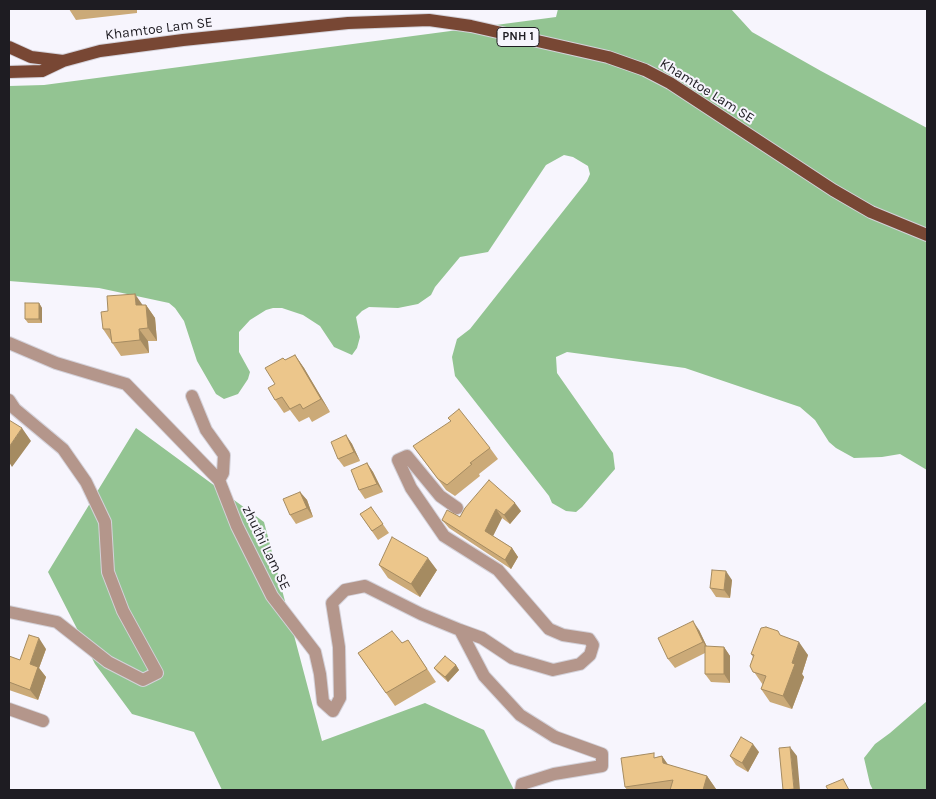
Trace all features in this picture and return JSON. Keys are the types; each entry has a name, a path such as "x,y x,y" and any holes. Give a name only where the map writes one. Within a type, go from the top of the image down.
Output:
{"main road":[{"name":"Khamtoe Lam SE","path":"9,72 42,71 64,61 100,51 183,40 348,23 429,20 471,26 608,57 644,70 670,83 833,190 871,212 927,235"},
{"name":"Khamtoe Lam SE","path":"9,47 31,57 64,61"}],"street":[{"name":"zhuthi Lam SE","path":"9,342 56,363 126,384 220,480 237,526 272,596 315,652 323,702 333,710 340,698 339,647 332,603 346,590 366,586 421,614 460,630"},
{"path":"192,396 206,430 224,455 223,473 220,480"},
{"path":"9,400 15,409 63,448 86,482 105,522 108,572 123,611 157,673 143,680 108,662 58,622 9,612"},
{"path":"457,508 440,496 407,456 398,460 411,488 444,536 498,570 549,629 563,635 589,639 593,645 590,655 580,664 553,670 512,658 482,638 460,630"},
{"path":"460,630 484,676 520,715 555,737 602,754 602,766 554,774 522,784 521,790"},
{"path":"9,709 43,721"}],"green space":[{"path":"558,9 731,9 752,32 927,128 927,470 900,454 854,458 829,442 815,420 800,407 685,368 567,352 556,357 557,373 613,453 615,469 576,512 566,511 552,503 549,496 455,376 452,357 457,339 470,329 587,181 590,174 588,166 573,157 564,155 546,165 488,252 460,257 435,287 431,295 418,304 398,308 369,307 362,311 356,317 360,337 357,348 352,355 334,347 320,326 303,315 282,308 273,308 250,320 239,332 239,352 250,372 248,379 238,394 224,399 216,394 197,361 184,321 169,303 99,288 9,281 9,86 44,85 556,17"},
{"path":"136,428 264,522 322,741 425,703 484,730 514,790 222,790 194,732 132,714 95,664 48,572"},
{"path":"927,701 927,790 873,790 864,758 875,744"}],"building":[{"path":"135,294 136,305 146,305 148,328 139,329 140,340 112,343 110,329 103,329 101,312 108,311 107,296"},
{"path":"25,303 39,303 39,319 25,319"},
{"path":"295,355 321,399 303,409 300,404 290,409 282,397 275,400 268,388 275,384 265,368 283,358 285,360"},
{"path":"459,409 490,448 470,463 472,464 447,485 438,479 413,446 451,421 448,418"},
{"path":"9,420 22,428 9,447"},
{"path":"346,435 354,452 338,459 331,442"},
{"path":"367,463 377,484 359,490 351,470"},
{"path":"489,480 515,503 504,515 496,509 485,531 512,548 505,560 442,520 447,510 460,517 465,508"},
{"path":"300,492 307,508 290,515 283,499"},
{"path":"371,507 383,524 372,531 360,514"},
{"path":"392,537 428,558 411,584 379,565"},
{"path":"712,570 726,571 724,590 710,588"},
{"path":"693,621 703,642 668,659 658,638"},
{"path":"766,627 799,642 792,663 795,664 783,696 761,689 766,676 753,672 750,666 754,655 751,654 761,628"},
{"path":"392,631 402,643 408,640 427,669 386,693 358,653"},
{"path":"29,635 39,638 30,664 38,667 30,690 9,682 9,656 20,660"},
{"path":"705,646 724,647 724,674 705,674"},
{"path":"445,656 456,665 445,677 434,668"},
{"path":"741,737 753,744 742,763 730,756"},
{"path":"790,747 794,789 783,790 779,748"},
{"path":"654,753 654,758 662,756 663,763 707,776 703,790 670,790 673,780 625,787 621,758"},
{"path":"843,779 849,790 828,790 826,786"}]}
